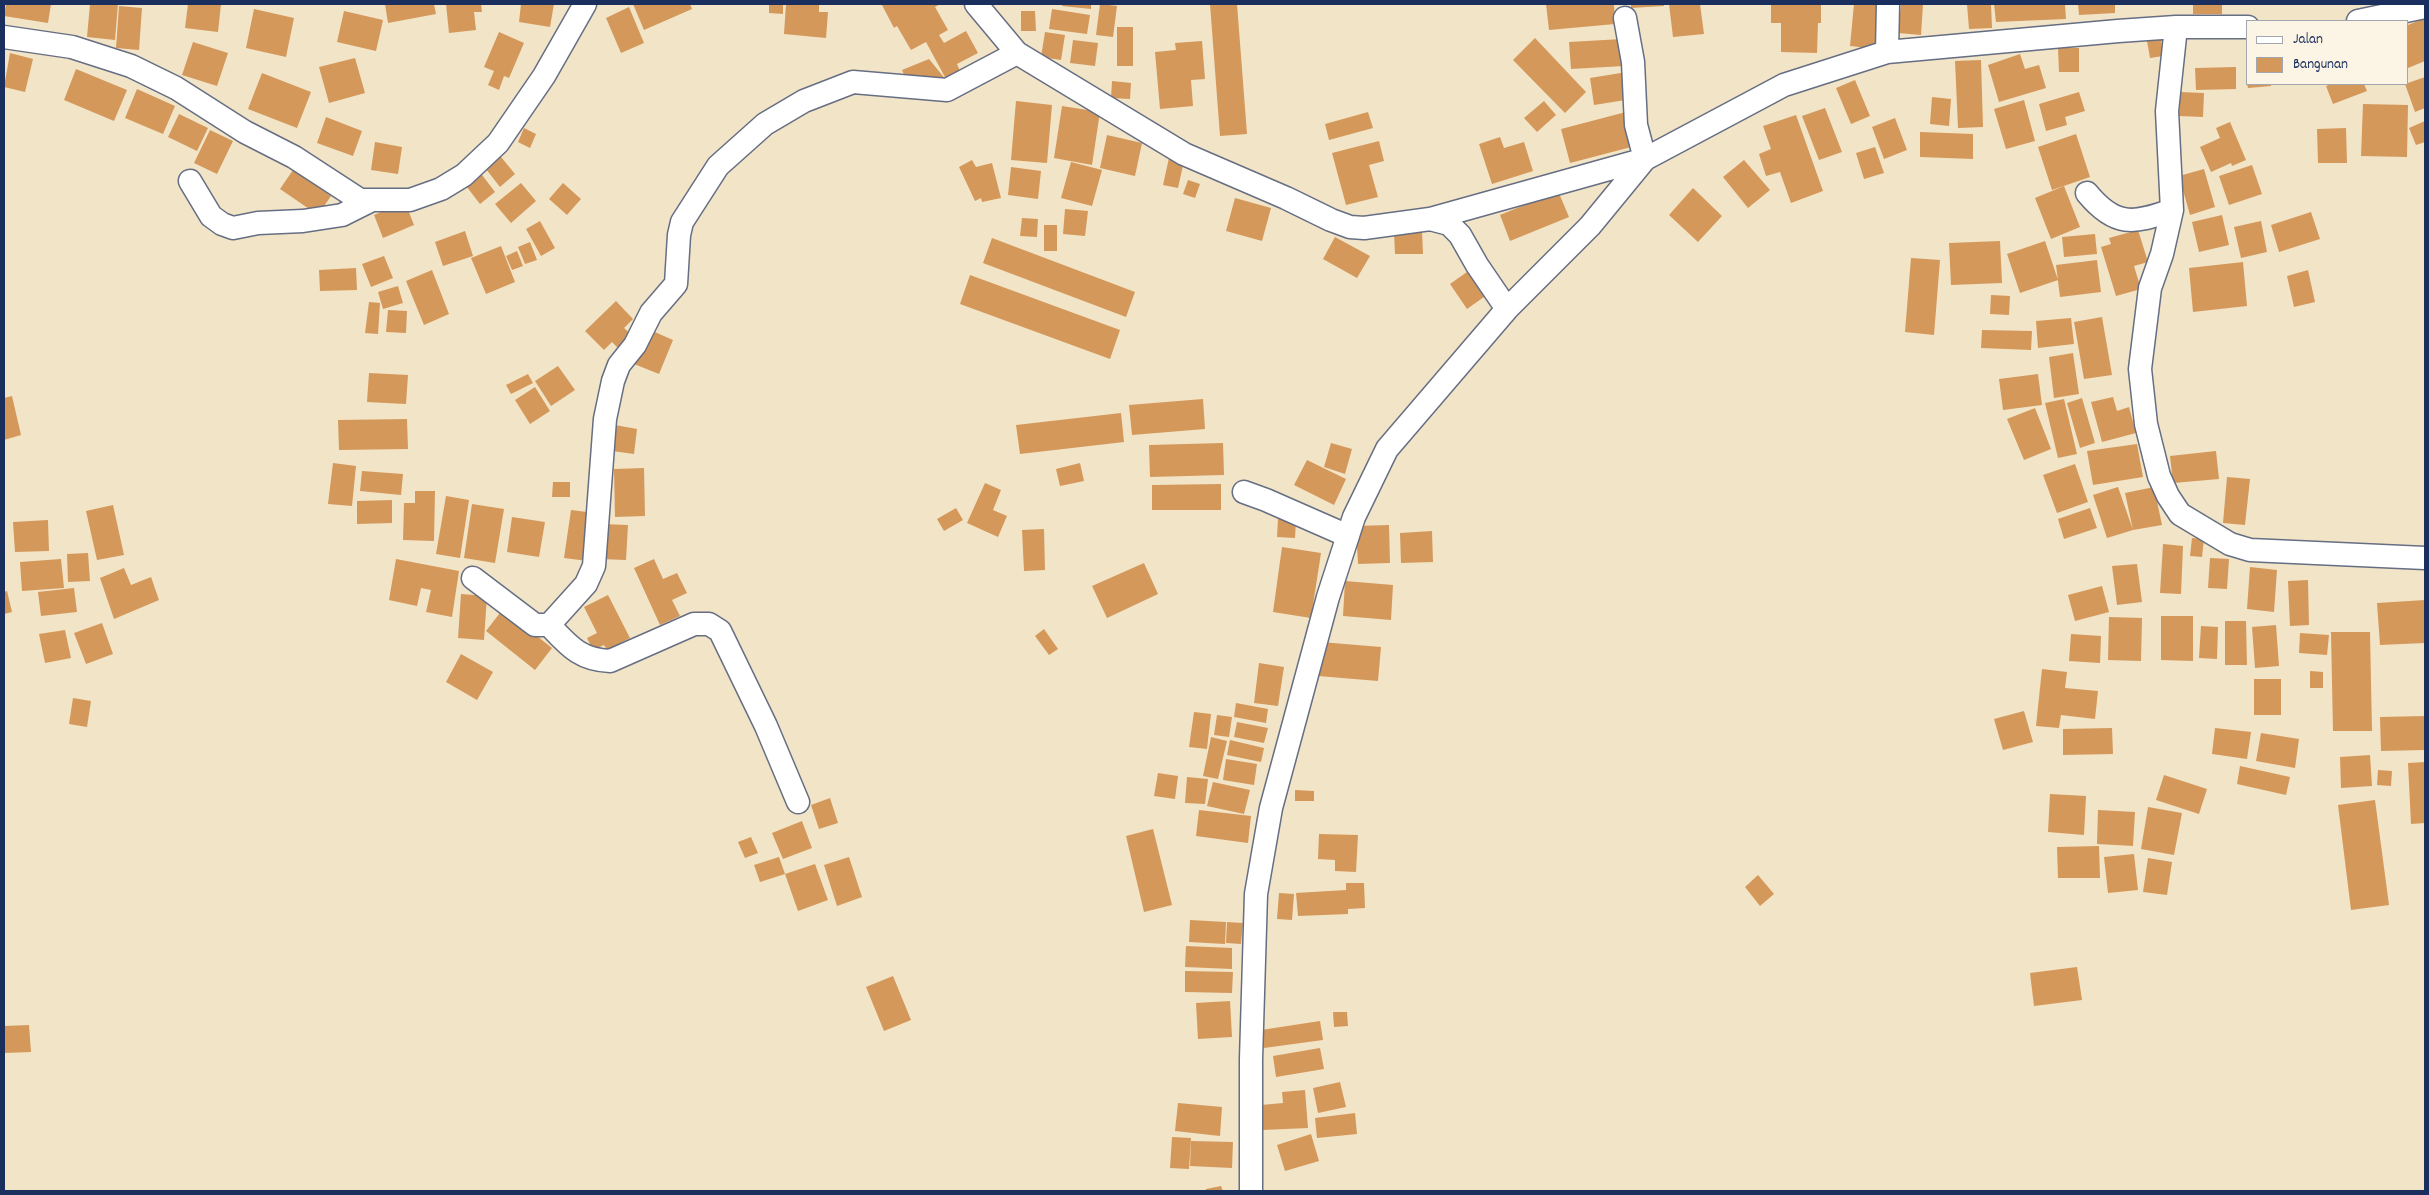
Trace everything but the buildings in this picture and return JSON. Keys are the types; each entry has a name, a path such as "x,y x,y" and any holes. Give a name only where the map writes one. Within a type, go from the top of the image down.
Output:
{"street":[{"path":"4,37 72,47 131,66 176,88 245,132 294,157 360,200 410,200 441,189 464,175 498,143 544,76 585,4"},
{"path":"976,4 1017,53 1184,154 1286,198 1330,220 1364,228 1430,219 1645,159 1784,85 1887,52 2176,27 2246,27"},
{"path":"1887,52 1888,4"},
{"path":"2363,20 2425,8"},
{"path":"1625,18 1633,62 1636,125 1645,159"},
{"path":"2176,27 2167,111 2172,210 2162,254 2150,288 2140,370 2146,424 2159,476 2168,496 2180,514 2230,544 2250,550 2425,558"},
{"path":"549,625 586,584 594,566 605,419 613,381 620,365 635,345 651,314 676,284 679,235 682,222 718,166 765,124 804,101 853,82 947,90 1017,53"},
{"path":"1251,1191 1251,1059 1256,894 1271,808 1309,664 1354,517 1388,449 1508,309 1590,226 1645,159"},
{"path":"190,181 211,216 222,224 233,228 342,215 372,200"},
{"path":"2086,193 2116,218 2142,219 2172,210"},
{"path":"1430,219 1444,222 1456,230 1476,265 1508,309"},
{"path":"1244,492 1348,536"},
{"path":"473,578 530,622 535,625 549,625 581,655 595,660 610,661 694,624 709,624 720,631 766,726 798,802"}]}
